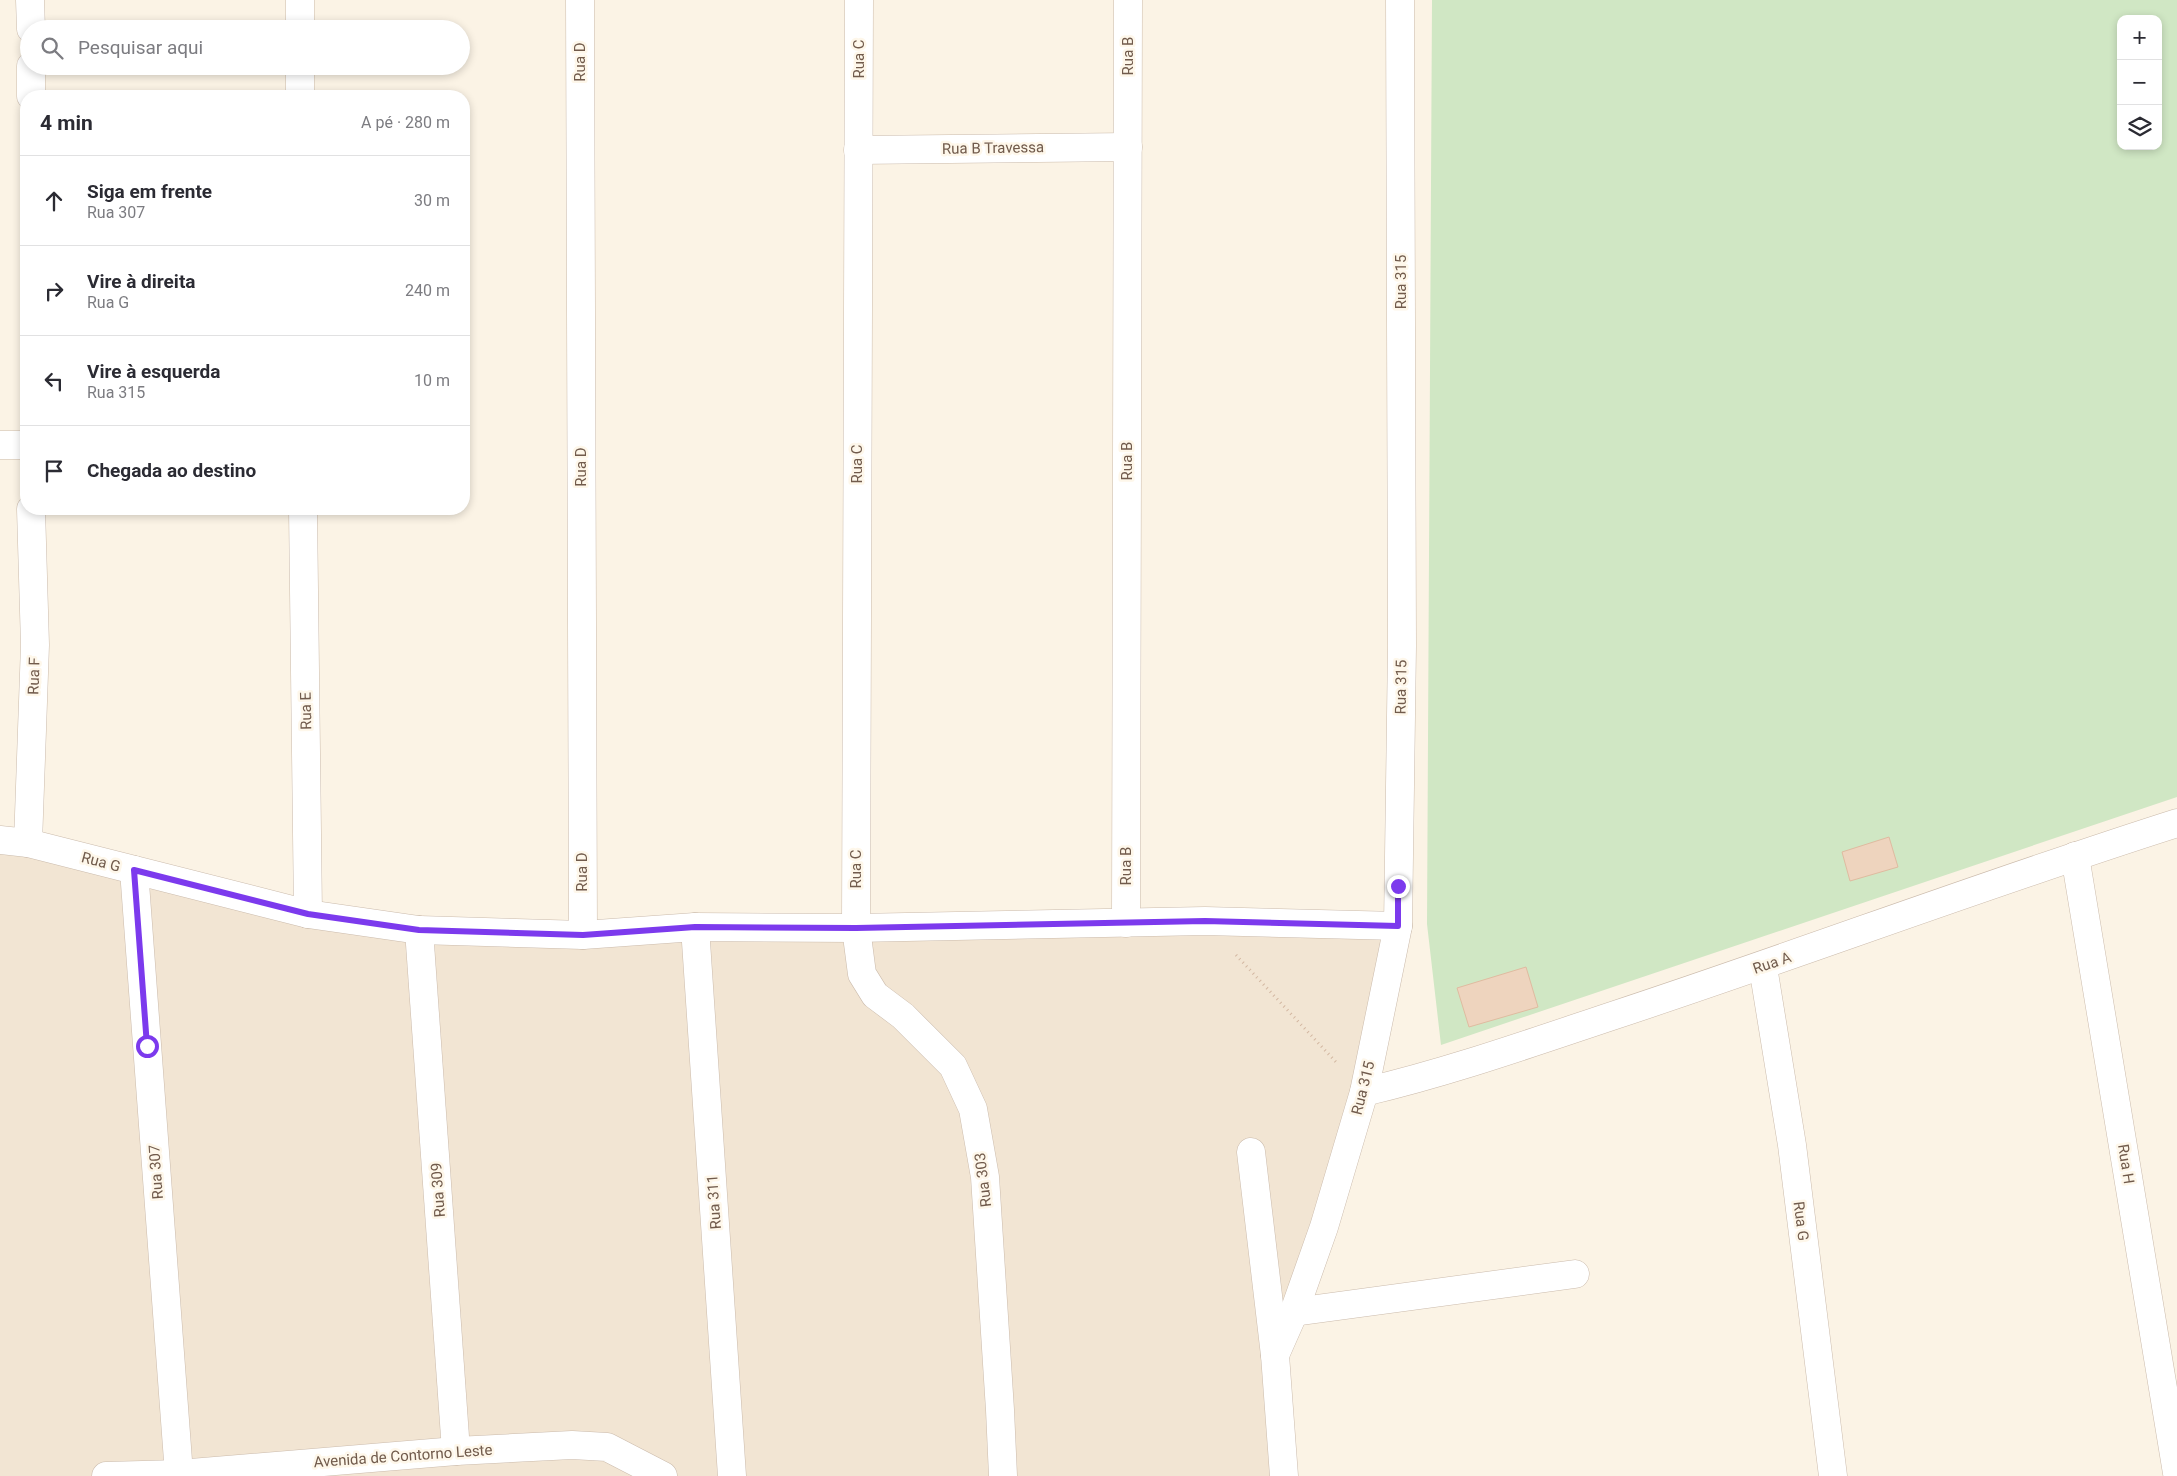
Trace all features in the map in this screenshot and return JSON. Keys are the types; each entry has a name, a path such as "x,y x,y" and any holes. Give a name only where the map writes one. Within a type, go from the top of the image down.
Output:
{"street":[{"path":"30,0 31,20"},
{"path":"300,0 300,20"},
{"name":"Rua D","path":"580,0 583,935"},
{"name":"Rua C","path":"856,928 859,0"},
{"name":"Rua B","path":"1126,923 1128,0"},
{"name":"Rua 315","path":"1275,1356 1294,1312 1324,1227 1364,1092 1398,926 1402,646 1400,0"},
{"path":"31,75 31,90"},
{"path":"300,75 300,90"},
{"name":"Rua B Travessa","path":"858,150 1128,146"},
{"path":"0,444 20,445"},
{"name":"Rua F","path":"28,843 35,644 31,515"},
{"name":"Rua E","path":"304,515 308,914"},
{"name":"Rua A","path":"1364,1092 1427,1077 1763,966 2074,856 2177,823"},
{"name":"Rua G","path":"0,840 28,843 308,914 419,930 583,935 695,927 856,928 1205,921 1398,926"},
{"name":"Rua H","path":"2074,856 2177,1473"},
{"name":"Rua 307","path":"134,870 179,1474"},
{"name":"Rua 311","path":"695,927 732,1476"},
{"name":"Rua 303","path":"856,928 862,974 875,995 903,1016 953,1066 973,1109 985,1177 1000,1410 1002,1476"},
{"name":"Rua 309","path":"419,930 456,1451"},
{"name":"Rua G","path":"1763,966 1792,1145 1833,1476"},
{"name":"Rua 315","path":"1251,1152 1275,1356 1284,1476"},
{"path":"1294,1312 1575,1274"},
{"name":"Avenida de Contorno Leste","path":"106,1476 179,1474 456,1451 581,1445 607,1447 636,1469 663,1476"}],"path":[{"path":"1205,921 1364,1092"}],"shaded area":[{"path":"0,840 419,930 1398,926 1275,1355 1284,1476 0,1476"}],"green space":[{"path":"1432,0 2177,0 2177,797 1441,1045 1427,924"}],"building":[{"path":"1889,837 1898,867 1850,881 1842,852"},
{"path":"1526,967 1538,1007 1469,1027 1457,988"}],"route":[{"path":"147,1046 134,870 308,914 419,930 583,935 695,927 856,928 1205,921 1398,926 1398,886"}]}
